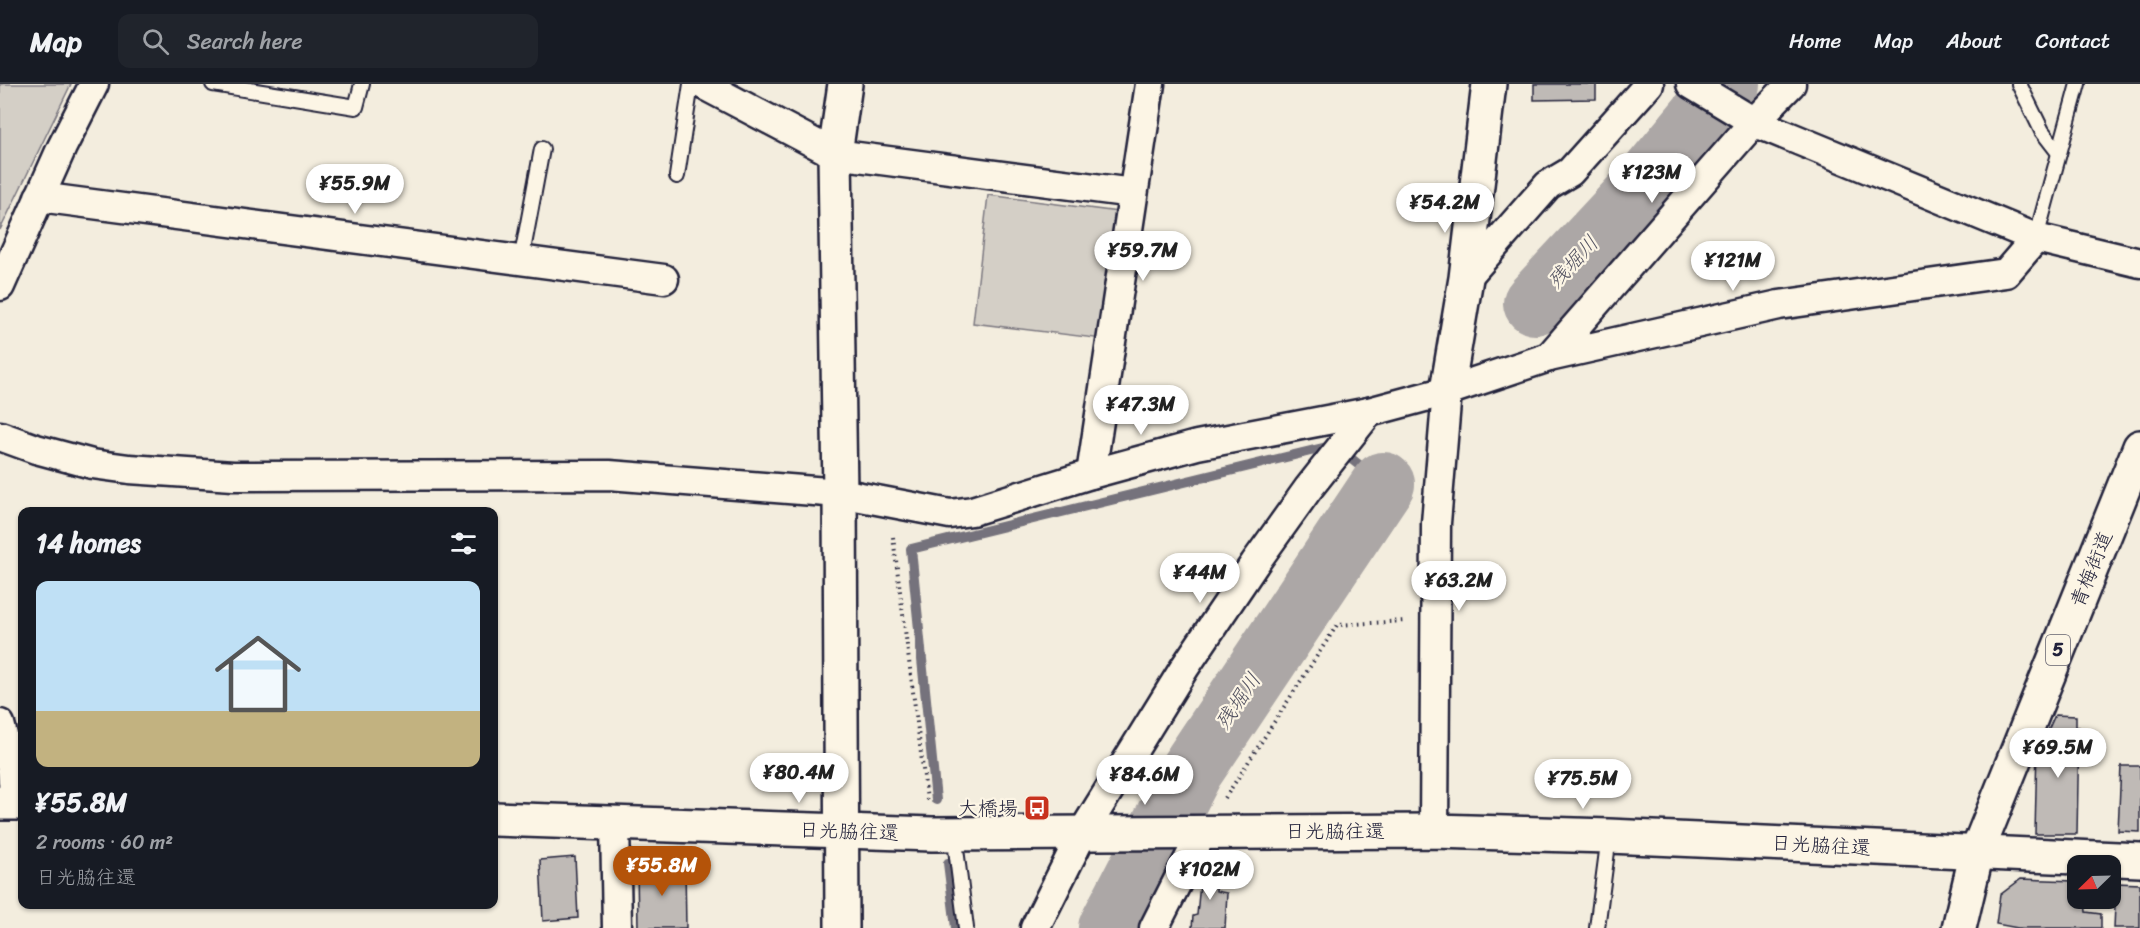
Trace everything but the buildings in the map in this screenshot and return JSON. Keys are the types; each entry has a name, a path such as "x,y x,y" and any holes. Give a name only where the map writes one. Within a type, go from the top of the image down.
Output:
{"street":[{"path":"0,286 62,147 94,84"},
{"path":"702,84 835,154 1133,193"},
{"path":"842,928 840,493 835,154 845,84"},
{"path":"1090,474 1150,84"},
{"path":"1434,831 1436,523 1447,390 1466,278 1490,84"},
{"path":"1466,278 1548,185 1570,172 1649,84"},
{"path":"1691,84 1750,120 2036,238 2140,263"},
{"path":"1549,357 1750,120 1791,84"},
{"path":"39,197 664,279"},
{"path":"0,436 36,449 92,464 129,469 245,476 609,475 840,493 888,501 927,511 961,513 1197,445 1369,411 1447,390 1549,357 1779,305 2006,273 2036,238"},
{"path":"1035,928 1093,832 1185,667 1308,489 1369,411"},
{"name":"青梅街道","path":"1959,928 1977,852 2140,447"},
{"path":"0,724 12,770 12,803"},
{"name":"日光脇往還","path":"498,819 943,834 1434,831 1609,836 2140,860"},
{"path":"615,823 618,928"},
{"path":"1154,928 1195,831"}],"lane":[{"path":"213,84 356,107 362,84"},
{"path":"677,176 690,84"},
{"path":"2019,84 2042,131 2059,153"},
{"path":"2036,238 2078,84"},
{"path":"521,261 542,149"},
{"path":"943,834 966,928"},
{"path":"1597,928 1609,836"}],"path":[{"path":"888,501 943,834"},
{"path":"1195,831 1337,625 1414,621"}],"shaded area":[{"path":"0,84 71,84 0,230"},
{"path":"988,195 1118,212 1103,339 973,323"}],"waterway":[{"name":"残堀川","path":"1535,303 1644,186 1728,84"},
{"path":"936,800 911,549 1331,446"},
{"path":"1349,457 1383,484"},
{"name":"残堀川","path":"1110,928 1191,771 1383,484"},
{"path":"948,863 956,928"}],"place":[{"name":"大橋場","path":"1037,808"}]}
